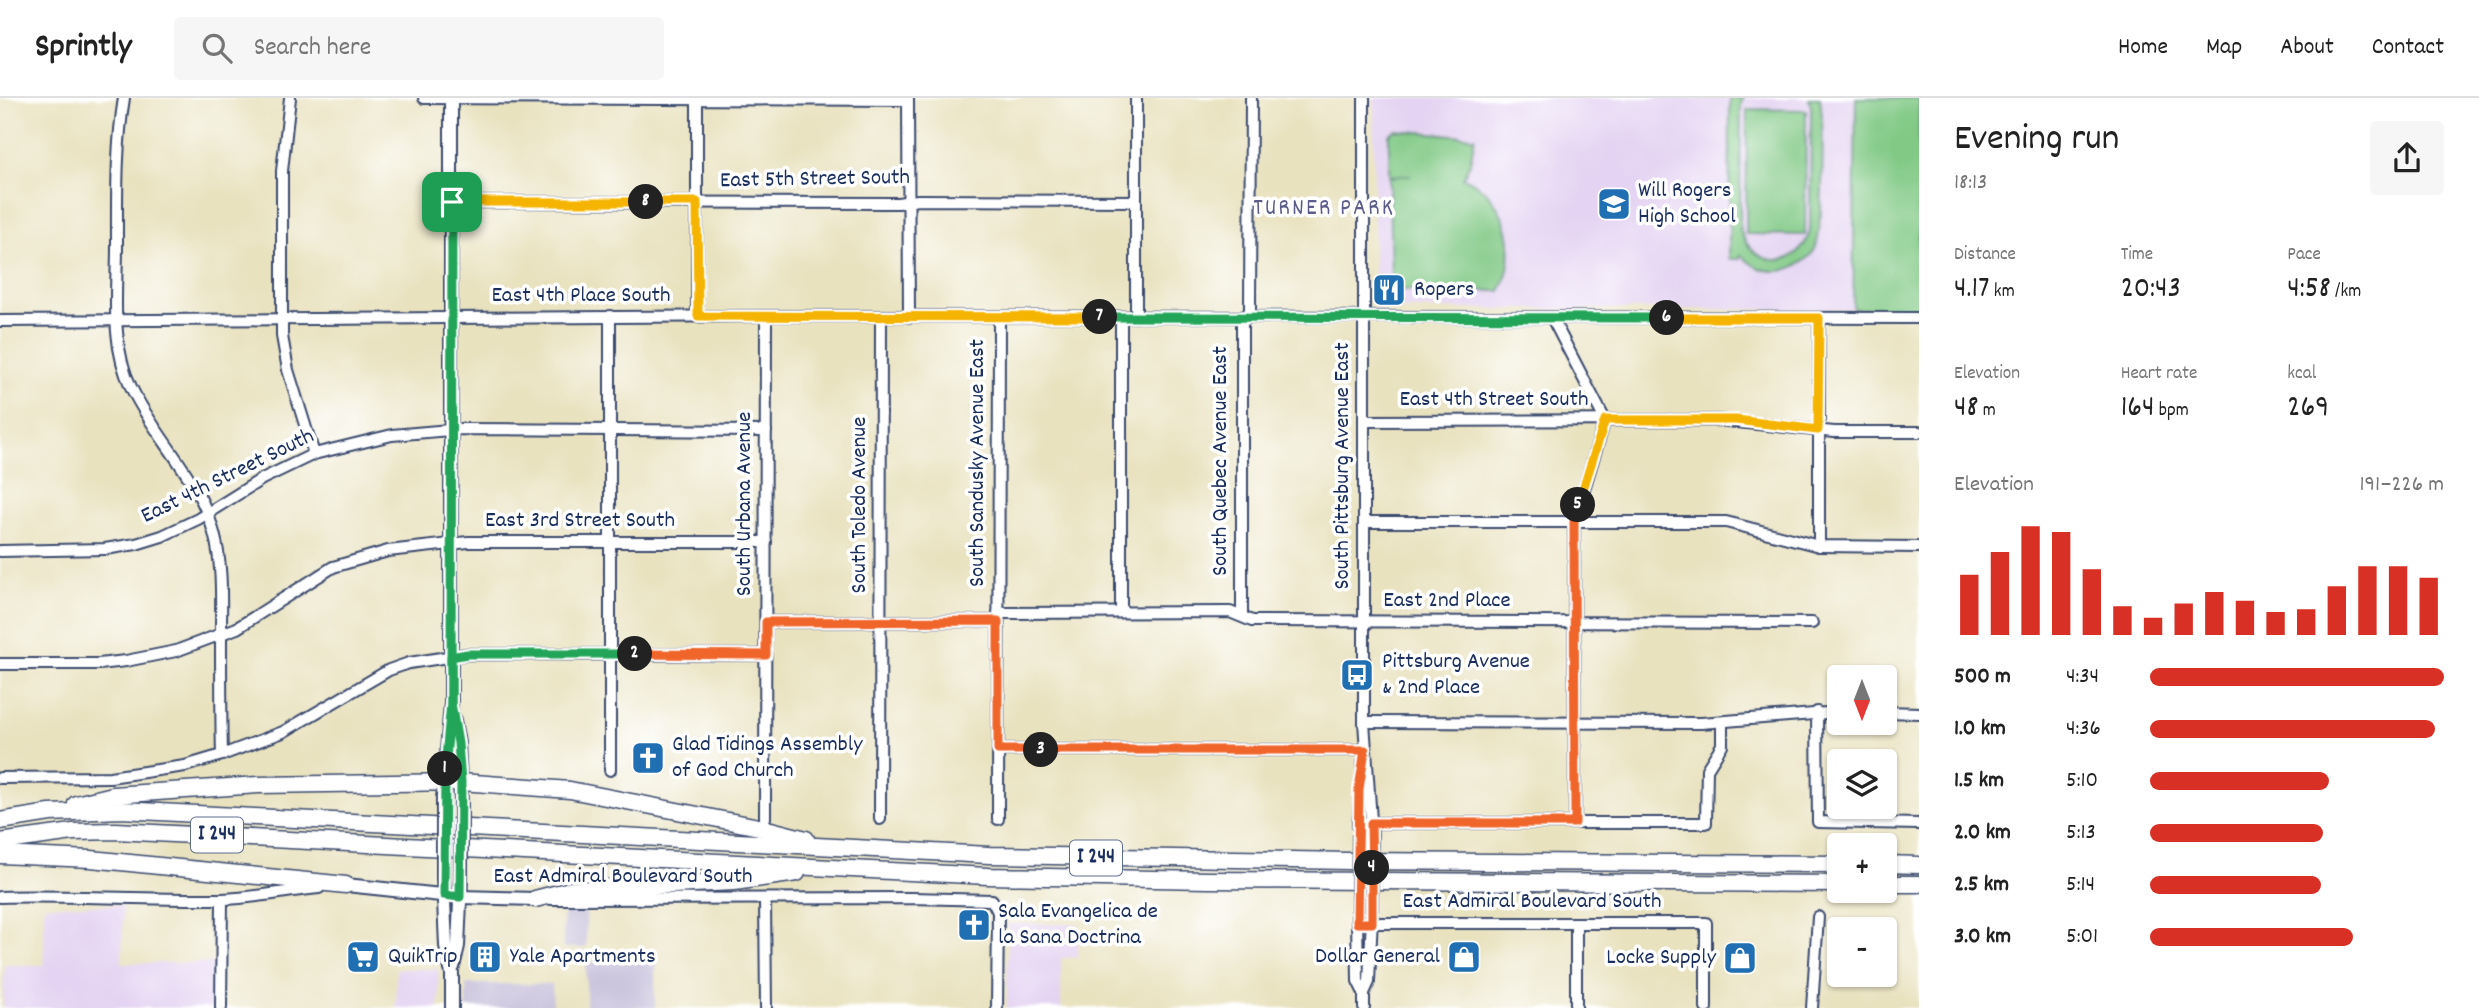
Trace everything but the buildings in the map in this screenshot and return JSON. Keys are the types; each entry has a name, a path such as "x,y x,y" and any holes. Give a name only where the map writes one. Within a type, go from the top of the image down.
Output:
{"highway":[{"path":"7,820 113,795 298,783 461,782 570,790 691,816 759,827 842,848"},
{"name":"I 244","path":"7,820 84,811 133,810 842,848 1098,858 1827,864"},
{"name":"I 244","path":"0,842 73,832 165,832 827,868 1108,879 1827,884"},
{"path":"0,855 91,859 346,885"},
{"path":"1897,863 1919,859"},
{"path":"1897,864 1919,865"},
{"path":"535,899 570,890 734,883 827,868"},
{"path":"1897,884 1919,884"},
{"path":"1897,886 1919,891"}],"main road":[{"path":"451,99 451,703 443,782 443,878 446,946 452,974"},
{"path":"451,703 461,782 461,880 457,946 452,974 452,1005"},
{"name":"East Admiral Boulevard South","path":"346,885 460,897 535,899"}],"street":[{"path":"124,98 118,138 116,320 120,352 127,380 141,407 190,479 207,513 214,535 221,571 222,755"},
{"path":"290,98 282,171 283,348 314,454"},
{"path":"424,98 908,99 909,317"},
{"path":"1136,98 1136,317"},
{"name":"South Quebec Avenue East","path":"1242,616 1242,324 1250,310 1251,98"},
{"name":"South Pittsburg Avenue East","path":"1364,98 1364,722 1372,828 1372,918 1369,982 1364,993 1364,1008"},
{"path":"697,99 698,316"},
{"name":"East 5th Street South","path":"452,202 1136,201"},
{"path":"610,316 610,770"},
{"name":"East 4th Place South","path":"0,321 610,316 1919,318"},
{"name":"South Urbana Avenue","path":"765,818 766,316"},
{"name":"South Toledo Avenue","path":"880,819 881,317"},
{"name":"South Sandusky Avenue East","path":"998,819 999,317"},
{"path":"1121,317 1121,612"},
{"path":"1552,318 1605,420 1574,522 1575,823"},
{"path":"1819,318 1819,546"},
{"name":"East 4th Street South","path":"1364,421 1736,420 1818,430 1919,432"},
{"name":"East 4th Street South","path":"0,551 105,549 162,536 207,513 262,479 314,454 392,435 451,431 610,429 766,431"},
{"path":"1364,522 1726,523 1819,546 1919,547"},
{"name":"East 3rd Street South","path":"0,664 126,662 176,651 221,635 253,619 333,568 388,551 468,542 766,542"},
{"name":"East 2nd Place","path":"766,622 881,622 1121,612 1230,612 1252,621 1812,623"},
{"path":"0,778 110,777 185,766 283,732 389,670 409,663 467,654 766,655"},
{"path":"1817,712 1818,822 1919,824"},
{"path":"1364,722 1722,722 1827,712"},
{"path":"1897,712 1919,713"},
{"path":"1358,828 1706,823 1707,769 1722,745 1722,722"},
{"path":"998,750 1365,750"},
{"name":"South Pittsburg Avenue East","path":"1364,993 1358,981 1357,918 1359,789 1365,750"},
{"name":"East Admiral Boulevard South","path":"0,897 71,895 222,899 346,885"},
{"path":"221,1008 222,899"},
{"name":"East Admiral Boulevard South","path":"535,899 985,900 995,903 998,912 997,1008"},
{"path":"765,899 766,1008"},
{"path":"1812,1008 1818,917"},
{"name":"East Admiral Boulevard South","path":"1357,918 1706,923 1706,1008"},
{"path":"1576,923 1576,1008"}],"shaded area":[{"name":"Will Rogers High School","path":"1374,98 1856,98 1853,309 1374,309"},
{"path":"44,905 123,905 122,963 213,963 214,1008 3,1008 4,965 44,965"},
{"path":"563,910 586,910 586,948 563,948"},
{"path":"1008,924 1078,924 1078,957 1061,958 1061,1008 1007,1008"},
{"path":"586,962 655,962 655,1008 586,1008"},
{"path":"396,969 438,969 439,1008 396,1008"},
{"path":"466,984 552,984 553,1008 466,1008"}],"green space":[{"path":"1730,98 1743,98 1740,228 1745,241 1754,251 1764,258 1775,260 1786,259 1796,253 1805,244 1810,230 1809,98 1820,98 1822,175 1818,238 1815,249 1809,256 1789,269 1766,270 1750,263 1741,255 1740,259 1729,259"},
{"path":"1856,98 1919,98 1919,310 1853,309"},
{"path":"1747,109 1806,110 1805,235 1746,234"},
{"path":"1395,130 1475,137 1470,163 1463,178 1490,197 1506,226 1509,260 1500,291 1402,290 1391,280 1389,177 1411,175 1389,176 1389,135"}],"place":[{"name":"Will Rogers High School","path":"1614,204"},
{"name":"Ropers","path":"1389,290"},
{"name":"Pittsburg Avenue & 2nd Place","path":"1357,675"},
{"name":"Glad Tidings Assembly of God Church","path":"648,758"},
{"name":"Sala Evangelica de la Sana Doctrina","path":"974,925"},
{"name":"QuikTrip","path":"363,957"},
{"name":"Yale Apartments","path":"485,957"},
{"name":"Dollar General","path":"1464,957"},
{"name":"Locke Supply","path":"1740,958"}],"district":[{"name":"TURNER PARK","path":"1324,209"}],"route":[{"path":"452,202 451,703 443,782 444,895 460,897 461,782 451,703 451,657 467,654 766,655 766,622 998,621 998,750 1365,750 1359,789 1357,923 1372,923 1371,823 1575,823 1574,522 1605,420 1717,419 1818,430 1819,318 698,316 697,202 452,202"}]}
